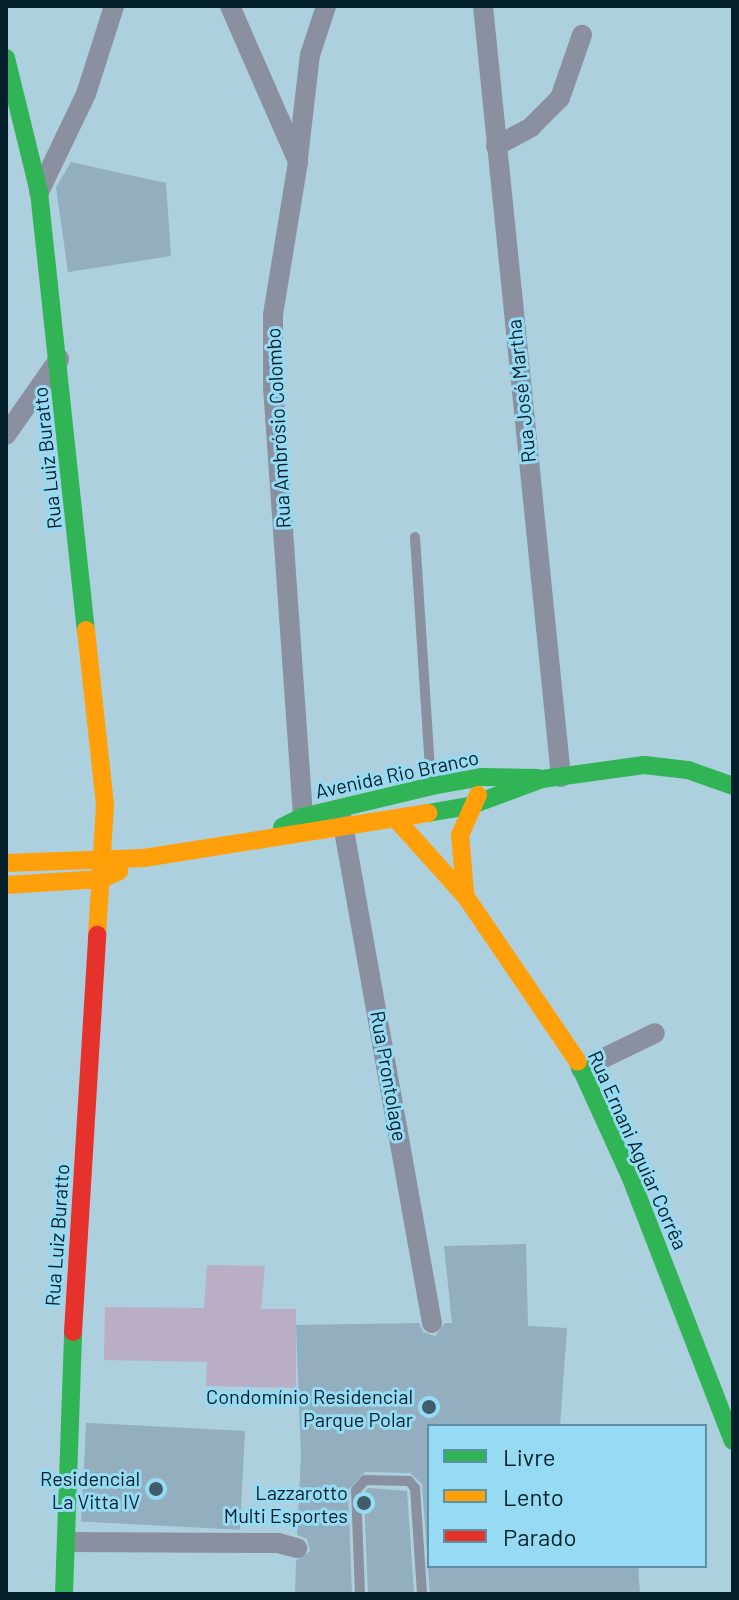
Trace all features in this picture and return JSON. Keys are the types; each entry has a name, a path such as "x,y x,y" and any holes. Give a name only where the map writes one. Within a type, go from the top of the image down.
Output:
{"main road":[{"name":"Rua Luiz Buratto","path":"6,58 39,192 105,805 73,1327 64,1594"},
{"path":"688,770 733,762"},
{"name":"Avenida Rio Branco","path":"303,826 344,829 469,806 552,778 644,765 688,770 733,786"},
{"name":"Avenida Rio Branco","path":"6,863 144,858 265,836 303,826 339,807 432,786 519,775 552,778"},
{"path":"469,806 493,785 519,775"},
{"name":"Rua Ernani Aguiar Corrêa","path":"466,897 459,850 469,806"},
{"name":"Rua Ernani Aguiar Corrêa","path":"396,819 466,897 581,1069 630,1176 733,1441"},
{"name":"Avenida Rio Branco","path":"6,885 102,879 144,858"}],"street":[{"path":"39,192 86,94 114,6"},
{"path":"230,6 298,162"},
{"name":"Rua Ambrósio Colombo","path":"303,826 273,358 273,315 298,162 310,55 326,6"},
{"name":"Rua José Martha","path":"483,6 552,778"},
{"path":"496,146 531,127 560,98 582,35"},
{"path":"6,435 59,359"},
{"name":"Rua Prontolage","path":"339,807 432,1323"},
{"path":"581,1069 655,1033"},
{"path":"67,1542 278,1543 297,1548"}],"lane":[{"path":"415,537 432,786"},
{"path":"360,1594 356,1490 365,1480 409,1481 415,1488 422,1594"}],"shaded area":[{"path":"207,1265 265,1266 261,1309 296,1309 296,1388 206,1386 207,1362 104,1360 105,1307 204,1308"}],"building":[{"path":"71,162 166,183 171,256 68,272 56,187"},
{"path":"526,1244 528,1326 567,1328 560,1424 427,1424 427,1553 422,1484 410,1473 365,1472 348,1490 352,1594 295,1594 296,1561 310,1551 307,1539 297,1535 301,1457 296,1325 419,1323 423,1332 435,1336 445,1323 452,1323 444,1246"},
{"name":"Residencial La Vitta IV","path":"86,1423 245,1431 240,1530 81,1522"},
{"path":"368,1488 407,1491 414,1594 368,1594 364,1493"},
{"path":"428,1568 638,1568 640,1594 430,1594"}],"traffic: fast":[{"path":"6,58 39,192 86,630"},
{"path":"428,813 469,806 542,779 644,765 688,770 733,786"},
{"path":"282,827 302,817 432,786 482,777 538,778"},
{"path":"578,1062 630,1176 733,1441"},
{"path":"64,1594 73,1332"}],"traffic: slow":[{"path":"86,630 105,805 97,935"},
{"path":"465,892 460,835 478,795"},
{"path":"6,863 144,858 428,813"},
{"path":"396,819 466,897 578,1062"},
{"path":"6,885 102,879 119,871"}],"traffic: jam":[{"path":"73,1332 97,935"}],"place":[{"name":"Condomínio Residencial Parque Polar","path":"429,1407"},
{"name":"Residencial La Vitta IV","path":"156,1489"},
{"name":"Lazzarotto Multi Esportes","path":"364,1503"}]}
